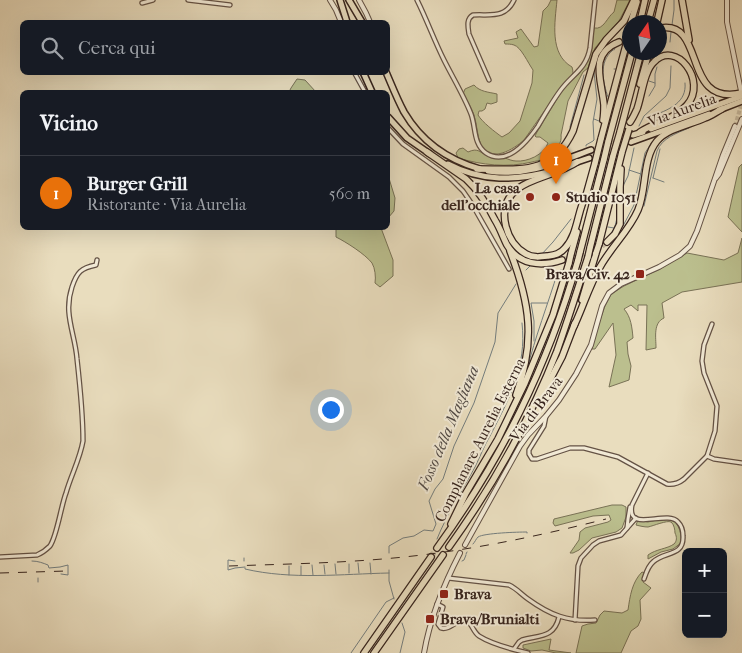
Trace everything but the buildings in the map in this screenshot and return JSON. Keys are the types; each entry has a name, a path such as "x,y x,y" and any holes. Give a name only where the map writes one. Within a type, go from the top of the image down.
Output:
{"highway":[{"path":"340,0 347,20"},
{"path":"349,0 361,20"},
{"path":"633,15 636,0"},
{"path":"477,168 530,168 546,162 560,152 569,141 573,132 596,54 626,18 636,0"},
{"path":"642,15 645,0"},
{"path":"650,15 654,0"},
{"path":"659,15 662,0"},
{"path":"682,0 691,47 699,73 707,84 715,90 734,95 742,93"},
{"path":"667,29 678,31 686,38 691,47"},
{"path":"601,137 604,106 599,64 606,51 619,42"},
{"path":"630,126 648,71 659,58 669,55 676,57 689,69 694,80 692,98 686,107 676,115 640,132"},
{"name":"Complanare Aurelia Esterna","path":"622,60 558,300 525,383 439,546 488,471 520,413 551,341 578,260 630,60"},
{"path":"449,547 476,508 506,457 541,389 556,352 572,310 588,256 639,60"},
{"path":"523,426 548,386 574,326 599,244 647,60"},
{"path":"364,75 371,90"},
{"path":"387,75 405,113 423,137 436,149 460,162 477,168 499,172 531,170 591,150"},
{"name":"Via Aurelia","path":"633,135 742,93"},
{"name":"Via Aurelia","path":"631,142 742,101"},
{"path":"574,326 599,268 612,247 629,226 638,209 649,158 656,143 670,132 722,109"},
{"path":"390,119 407,138 471,184 495,219 507,245 524,292 528,312 529,335 521,382 506,422"},
{"path":"427,152 466,172 498,179 527,177 553,171 589,158"},
{"path":"607,242 615,234 620,224 622,155"},
{"path":"577,162 564,170 522,186 507,200 504,215 508,232 517,247 530,256 545,257 557,255 568,244 573,234 580,208 586,195"},
{"path":"507,245 514,254 528,262 544,264 562,260"},
{"path":"374,653 443,555"},
{"path":"364,653 431,557"}],"street":[{"path":"142,3 153,0"},
{"path":"188,0 230,6"},
{"path":"330,0 340,20"},
{"path":"359,0 369,20"},
{"path":"418,0 435,41 471,113 479,146 488,154 498,157 515,152 527,142 560,91 584,64 589,55 595,0"},
{"path":"489,80 469,34 468,22 473,15 500,14 507,10 514,0"},
{"path":"727,0 727,22 742,93"},
{"path":"356,75 364,90"},
{"path":"713,181 719,174 742,119"},
{"name":"Via di Brava","path":"465,545 520,446 564,392 586,355 602,306 609,293 617,286 680,255 690,246 735,126"},
{"path":"390,130 403,144 449,177 463,191 509,269"},
{"path":"0,556 37,555 42,553 51,545 56,530 66,493 81,452 83,440 77,356 69,319 69,295 79,272 83,268 96,265 97,260"},
{"path":"546,416 544,426 529,450 532,458 537,459 570,448 580,447 618,457 664,482 673,484 684,480 707,456 715,431 718,408 704,373 702,356 712,324"},
{"path":"707,456 742,463"},
{"path":"627,528 629,510 648,473"},
{"path":"632,505 632,512 639,520 665,517 675,519 683,533 679,549 654,561 644,579"},
{"path":"575,620 580,560 594,544 621,534 636,518"},
{"path":"424,653 438,604 460,553"},
{"path":"448,578 510,585 531,601 560,617 575,620 595,620"},
{"path":"438,604 444,607 438,624 441,628 444,629 462,620 466,620 479,636 528,653"},
{"path":"514,649 522,640 551,633 560,617"}],"green space":[{"path":"551,0 557,0 555,37 557,46 565,61 572,67 572,74 524,140 508,151 490,154 481,145 474,115 463,94 465,89 474,85 482,90 497,94 497,102 487,103 485,109 479,111 478,115 502,137 509,133 520,121 532,83 533,70 517,46 505,44 504,41 518,38 516,32 521,29 534,47 538,46 543,11"},
{"path":"617,0 630,0 619,21 595,48 588,68 583,72 568,101 558,146 546,157 523,164 485,164 458,158 456,153 459,149 463,148 468,152 477,150 491,157 516,161 530,159 543,151 548,143 535,136 565,86 579,74 585,64 592,48 594,28 603,25 614,12"},
{"path":"297,79 305,80 314,90 290,90"},
{"path":"742,164 742,232 728,217 739,167"},
{"path":"390,182 395,198 394,211 390,216"},
{"path":"336,230 382,230 393,260 393,276 380,287 375,283 372,263 360,252 336,237"},
{"path":"742,238 742,282 682,292 662,303 664,318 658,323 656,348 646,350 647,305 638,305 638,311 631,305 624,309 630,319 633,338 627,342 631,366 629,380 609,387 616,355 613,323 595,349 592,349 594,337 611,294 687,253 724,260 738,253"},
{"path":"612,505 626,507 626,517 622,528 616,532 592,538 579,550 570,553 579,540 580,532 585,528 608,522 611,520 609,515 593,516 555,526 553,523 554,519"},
{"path":"666,518 676,523 681,535 681,543 673,549 661,552 648,559 648,555 651,553 675,543 674,527 671,522 663,522 648,527 636,525 638,520 648,522"},
{"path":"642,572 645,573 643,582 651,588 640,600 641,619 638,626 631,631 621,653 576,653 582,626 596,623 604,611 622,613 628,610 634,585"},
{"path":"551,639 549,650 571,653 556,653 542,650 531,651 523,648 523,645"}],"waterway":[{"name":"Fosso della Magliana","path":"672,25 674,0"},
{"name":"Fosso della Magliana","path":"670,42 671,32"},
{"path":"608,97 603,72 605,60 613,50"},
{"name":"Fosso della Magliana","path":"639,126 644,116 666,96 670,88 671,66"},
{"path":"649,96 655,86 657,67"},
{"path":"586,146 594,140 593,122 597,99 594,72"},
{"path":"570,127 584,75"},
{"path":"649,81 655,83"},
{"path":"655,115 672,107 680,100 685,90 685,83"},
{"path":"594,119 599,121"},
{"path":"644,206 659,146 670,136 689,128"},
{"path":"623,226 634,205 645,153 652,142"},
{"name":"Fosso della Magliana","path":"623,186 628,176 634,148"},
{"path":"653,178 660,149"},
{"path":"629,170 641,174"},
{"path":"653,178 664,182"},
{"path":"624,196 636,198"},
{"path":"608,237 614,229 616,220 617,210 616,200 614,200"},
{"name":"Fosso della Magliana","path":"541,255 571,219"},
{"path":"608,227 614,228"},
{"name":"Fosso della Magliana","path":"526,270 531,265"},
{"path":"527,370 558,271 561,270"},
{"name":"Fosso della Magliana","path":"389,553 389,546 403,538 414,536 424,530 433,531 436,524 429,501 443,479 454,446 474,403 495,342 498,313 516,284"},
{"path":"534,341 534,321 531,303 547,303"},
{"path":"437,539 510,396 522,354 522,323"},
{"path":"473,544 481,536 527,533"},
{"path":"462,561 466,555"},
{"path":"235,561 228,560 228,570 245,567"},
{"path":"32,561 48,565 49,568 68,565 68,575 61,574"},
{"path":"358,563 359,573"},
{"path":"370,563 371,574"},
{"path":"335,564 336,574"},
{"path":"349,564 349,573"},
{"path":"312,565 313,575"},
{"path":"324,565 325,574"},
{"path":"289,566 289,575"},
{"path":"301,566 301,575"},
{"path":"245,568 263,572 299,575 389,573"},
{"name":"Fosso della Magliana","path":"389,570 389,581 394,599"},
{"path":"351,653 386,602 394,598"},
{"name":"Fosso della Magliana","path":"400,653 405,632 402,623"}],"tunnel":[{"path":"735,126 742,100"},
{"path":"591,150 628,137"},
{"path":"589,158 626,144"},
{"path":"562,260 591,251 607,242"},
{"path":"431,557 437,548"}],"railway":[{"path":"229,566 360,561 429,554 505,542 606,519"},
{"path":"0,573 67,571"}],"place":[{"name":"Burger Grill","path":"556,184"},
{"name":"La casa dell'occhiale","path":"530,197"},
{"name":"Studio 1051","path":"556,197"},
{"name":"Brava/Civ. 42","path":"640,274"},
{"name":"Brava","path":"444,594"},
{"name":"Brava/Brunialti","path":"430,619"}]}
